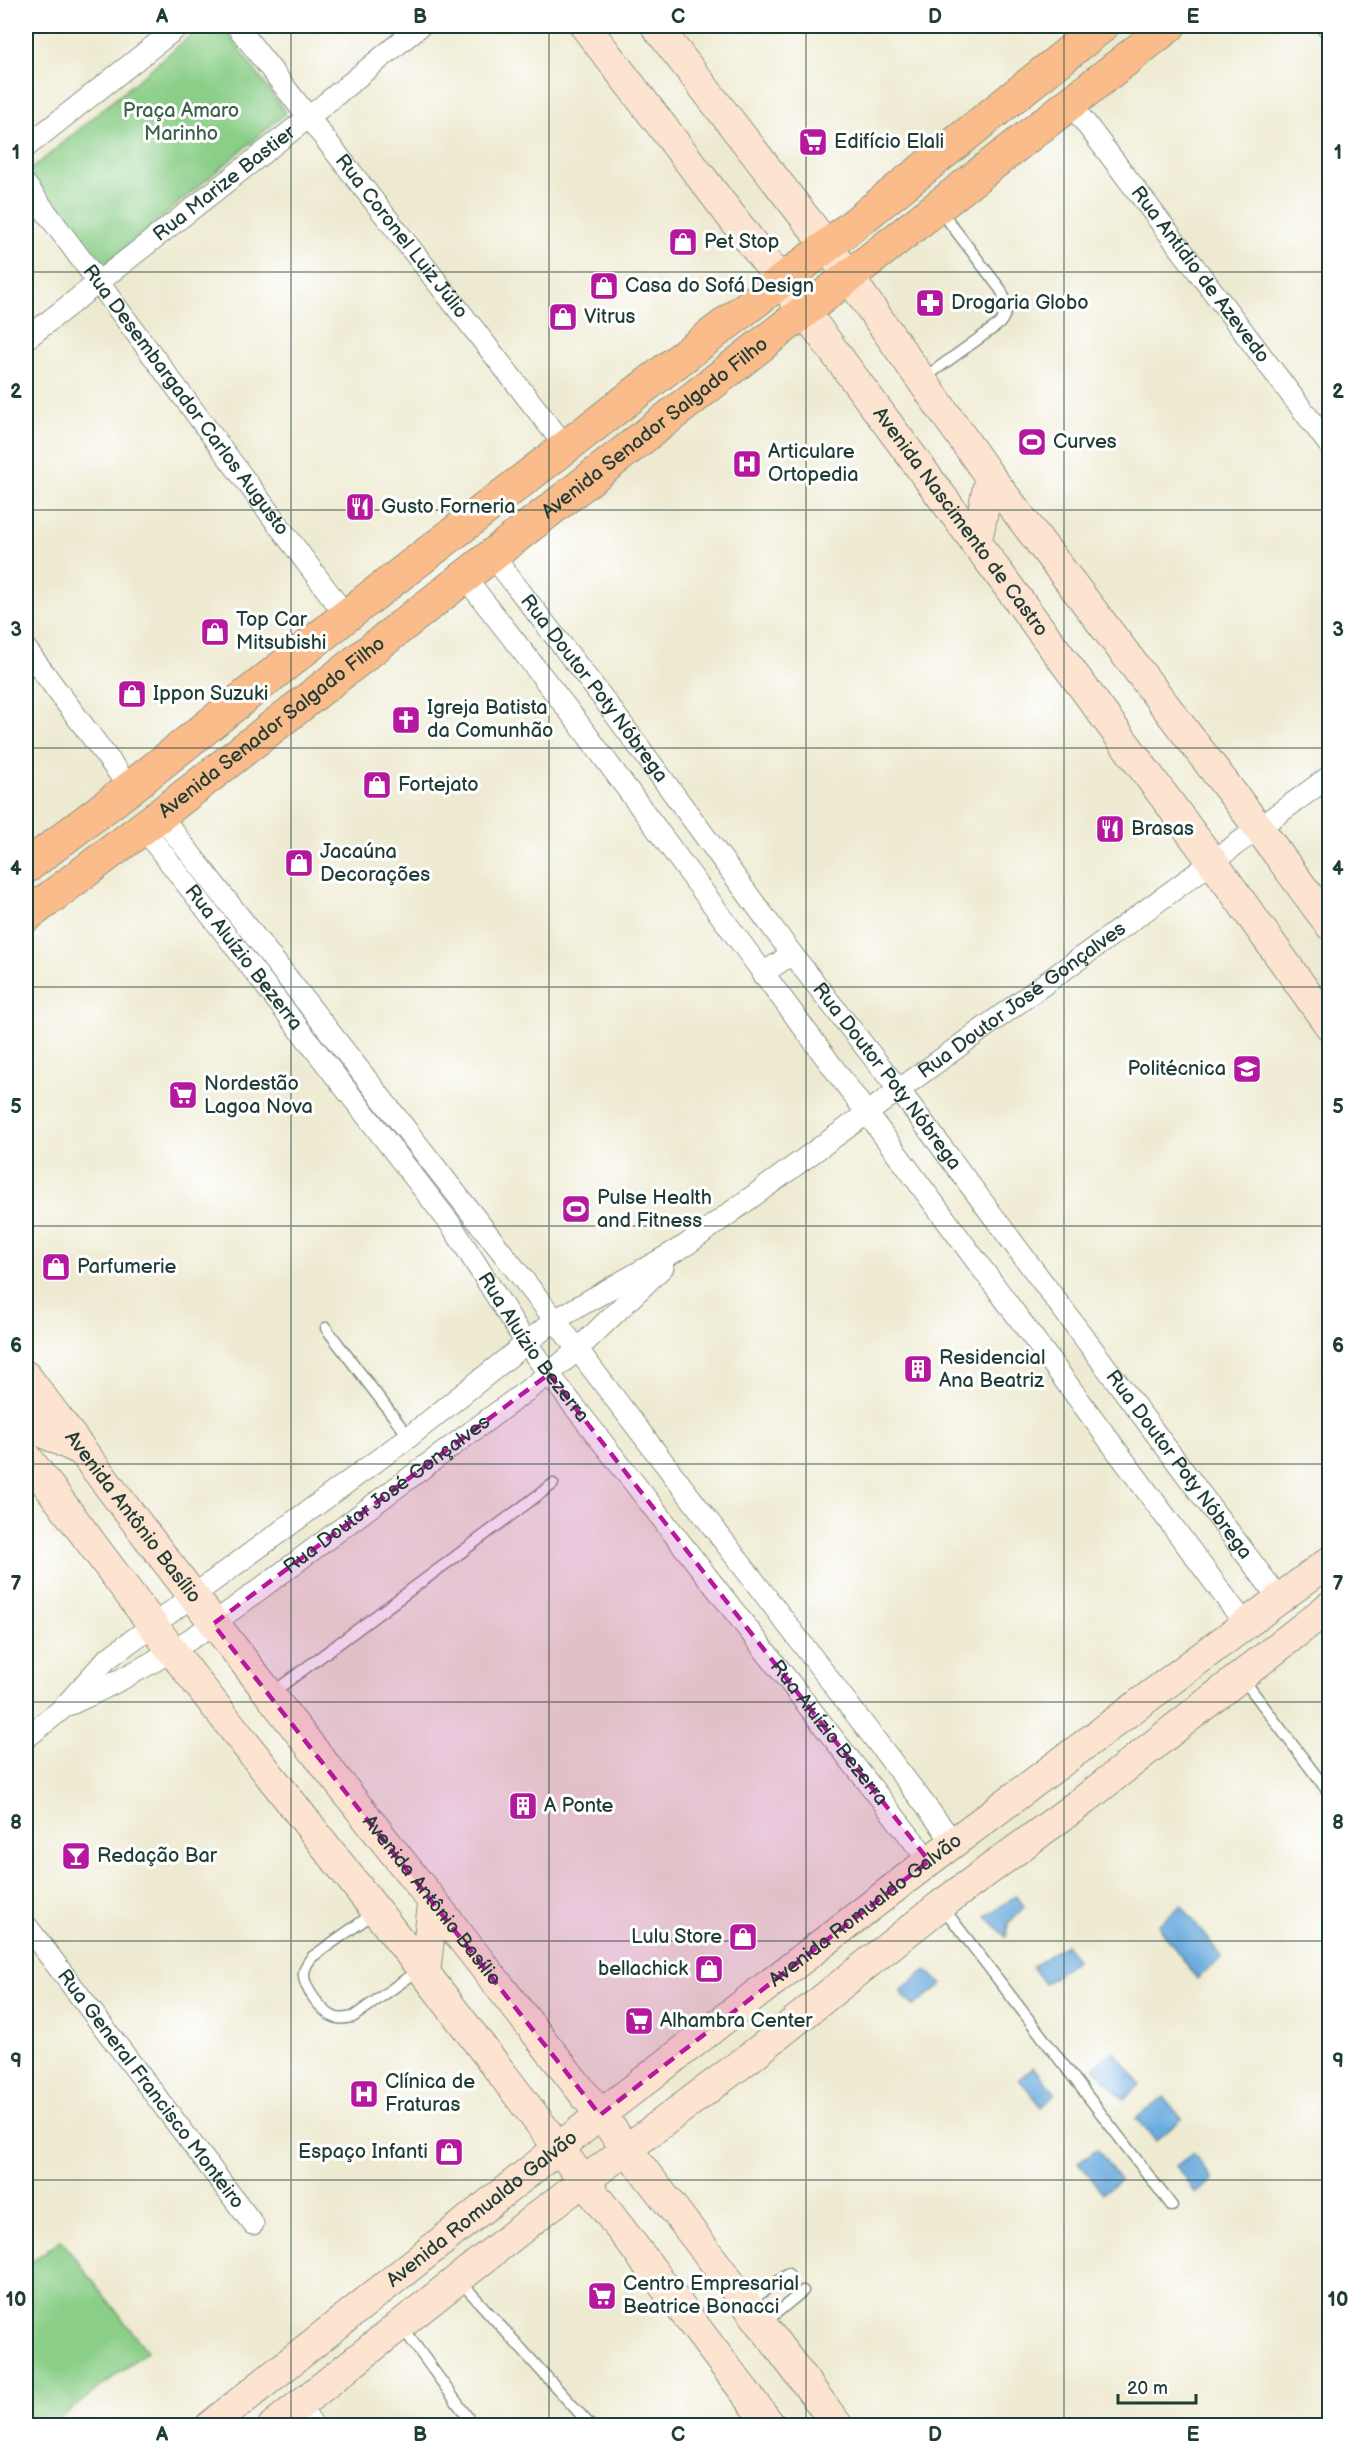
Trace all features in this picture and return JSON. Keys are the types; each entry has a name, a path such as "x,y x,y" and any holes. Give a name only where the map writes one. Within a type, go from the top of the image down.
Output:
{"highway":[{"name":"Avenida Senador Salgado Filho","path":"26,867 565,446 827,246 1102,26"},
{"name":"Avenida Senador Salgado Filho","path":"26,916 152,821 1169,26"}],"main road":[{"name":"Avenida Nascimento de Castro","path":"585,26 781,280 1212,861 1329,1026"},
{"path":"656,26 827,246 990,477 1258,827 1329,925"},
{"path":"976,545 990,477"},
{"name":"Avenida Antônio Basílio","path":"26,1376 191,1596 600,2115 755,2314 838,2426"},
{"path":"26,1424 81,1450"},
{"path":"26,1456 173,1652 423,1970 771,2426"},
{"name":"Avenida Romualdo Galvão","path":"210,2426 600,2115 929,1861 1280,1600 1329,1561"},
{"name":"Avenida Romualdo Galvão","path":"273,2426 306,2416 400,2325 458,2279 749,2058 941,1905 1084,1800 1329,1606"},
{"path":"423,1970 433,1904"}],"street":[{"path":"26,147 179,26"},
{"name":"Rua Coronel Luiz Júlio","path":"237,26 565,446"},
{"name":"Rua Marize Bastier","path":"26,339 309,117 420,26"},
{"name":"Rua Antídio de Azevedo","path":"1071,104 1329,446"},
{"name":"Rua Desembargador Carlos Augusto","path":"26,185 346,616"},
{"name":"Rua Doutor Poty Nóbrega","path":"492,555 605,701 792,954 899,1090 1280,1600"},
{"name":"Rua Doutor Poty Nóbrega","path":"464,576 576,720 1245,1624"},
{"path":"26,649 130,788"},
{"path":"576,720 605,701"},
{"name":"Rua Doutor José Gonçalves","path":"26,1738 62,1708 106,1659 152,1623 409,1437 555,1320 686,1245 1329,776"},
{"name":"Rua Aluízio Bezerra","path":"152,821 228,902 555,1320 954,1843"},
{"name":"Rua Aluízio Bezerra","path":"152,821 211,916 452,1226 526,1343 549,1374 929,1861"},
{"path":"211,916 228,902"},
{"path":"762,974 792,954"},
{"path":"418,1183 436,1169"},
{"name":"Rua Doutor José Gonçalves","path":"62,1708 123,1680 173,1652 213,1624 549,1374 686,1245"},
{"path":"454,1401 475,1429"},
{"name":"Rua General Francisco Monteiro","path":"26,1924 253,2224"}],"lane":[{"path":"921,380 999,324 1006,313 1001,290 938,207"},
{"path":"320,1057 339,1044"},
{"path":"326,1328 409,1437"},
{"path":"269,1695 553,1484"},
{"path":"1241,1676 1329,1794"},
{"path":"941,1905 1172,2206"},
{"path":"377,1911 312,1957 306,1965 304,1974 306,1985 325,2010 333,2017 342,2019 353,2017 423,1970"},
{"path":"755,2314 788,2274"},
{"path":"458,2279 591,2426"},
{"path":"755,2314 803,2291"},
{"path":"400,2325 474,2426"}],"highlighted area":[{"path":"549,1374 929,1861 600,2115 213,1624"}],"green space":[{"name":"Praça Amaro Marinho","path":"202,26 222,26 286,113 99,270 26,174"},
{"path":"61,2240 147,2351 51,2425 36,2425 26,2412 26,2266"}],"water":[{"path":"1017,1895 1024,1907 1008,1924 1006,1937 986,1916"},
{"path":"1181,1905 1222,1957 1197,1979 1158,1925"},
{"path":"1066,1944 1076,1960 1045,1984 1032,1967"},
{"path":"926,1970 942,1985 913,2006 900,1991"},
{"path":"1113,2050 1140,2084 1124,2100 1094,2068"},
{"path":"1033,2067 1056,2094 1042,2107 1019,2079"},
{"path":"1164,2097 1182,2119 1156,2141 1136,2118"},
{"path":"1097,2149 1120,2180 1103,2193 1078,2162"},
{"path":"1193,2153 1213,2180 1196,2194 1176,2166"}],"place":[{"name":"Edifício Elali","path":"813,142"},
{"name":"Pet Stop","path":"683,242"},
{"name":"Casa do Sofá Design","path":"604,286"},
{"name":"Drogaria Globo","path":"930,303"},
{"name":"Vitrus","path":"563,317"},
{"name":"Curves","path":"1032,442"},
{"name":"Articulare Ortopedia","path":"747,464"},
{"name":"Gusto Forneria","path":"360,507"},
{"name":"Top Car Mitsubishi","path":"215,632"},
{"name":"Ippon Suzuki","path":"132,694"},
{"name":"Igreja Batista da Comunhão","path":"406,720"},
{"name":"Fortejato","path":"377,785"},
{"name":"Brasas","path":"1110,829"},
{"name":"Jacaúna Decorações","path":"299,863"},
{"name":"Politécnica","path":"1247,1069"},
{"name":"Nordestão Lagoa Nova","path":"183,1095"},
{"name":"Pulse Health and Fitness","path":"576,1209"},
{"name":"Parfumerie","path":"56,1267"},
{"name":"Residencial Ana Beatriz","path":"918,1369"},
{"name":"A Ponte","path":"523,1806"},
{"name":"Redação Bar","path":"76,1856"},
{"name":"Lulu Store","path":"743,1937"},
{"name":"bellachick","path":"709,1969"},
{"name":"Alhambra Center","path":"639,2021"},
{"name":"Clínica de Fraturas","path":"364,2094"},
{"name":"Espaço Infanti","path":"449,2152"},
{"name":"Centro Empresarial Beatrice Bonacci","path":"602,2296"}]}
